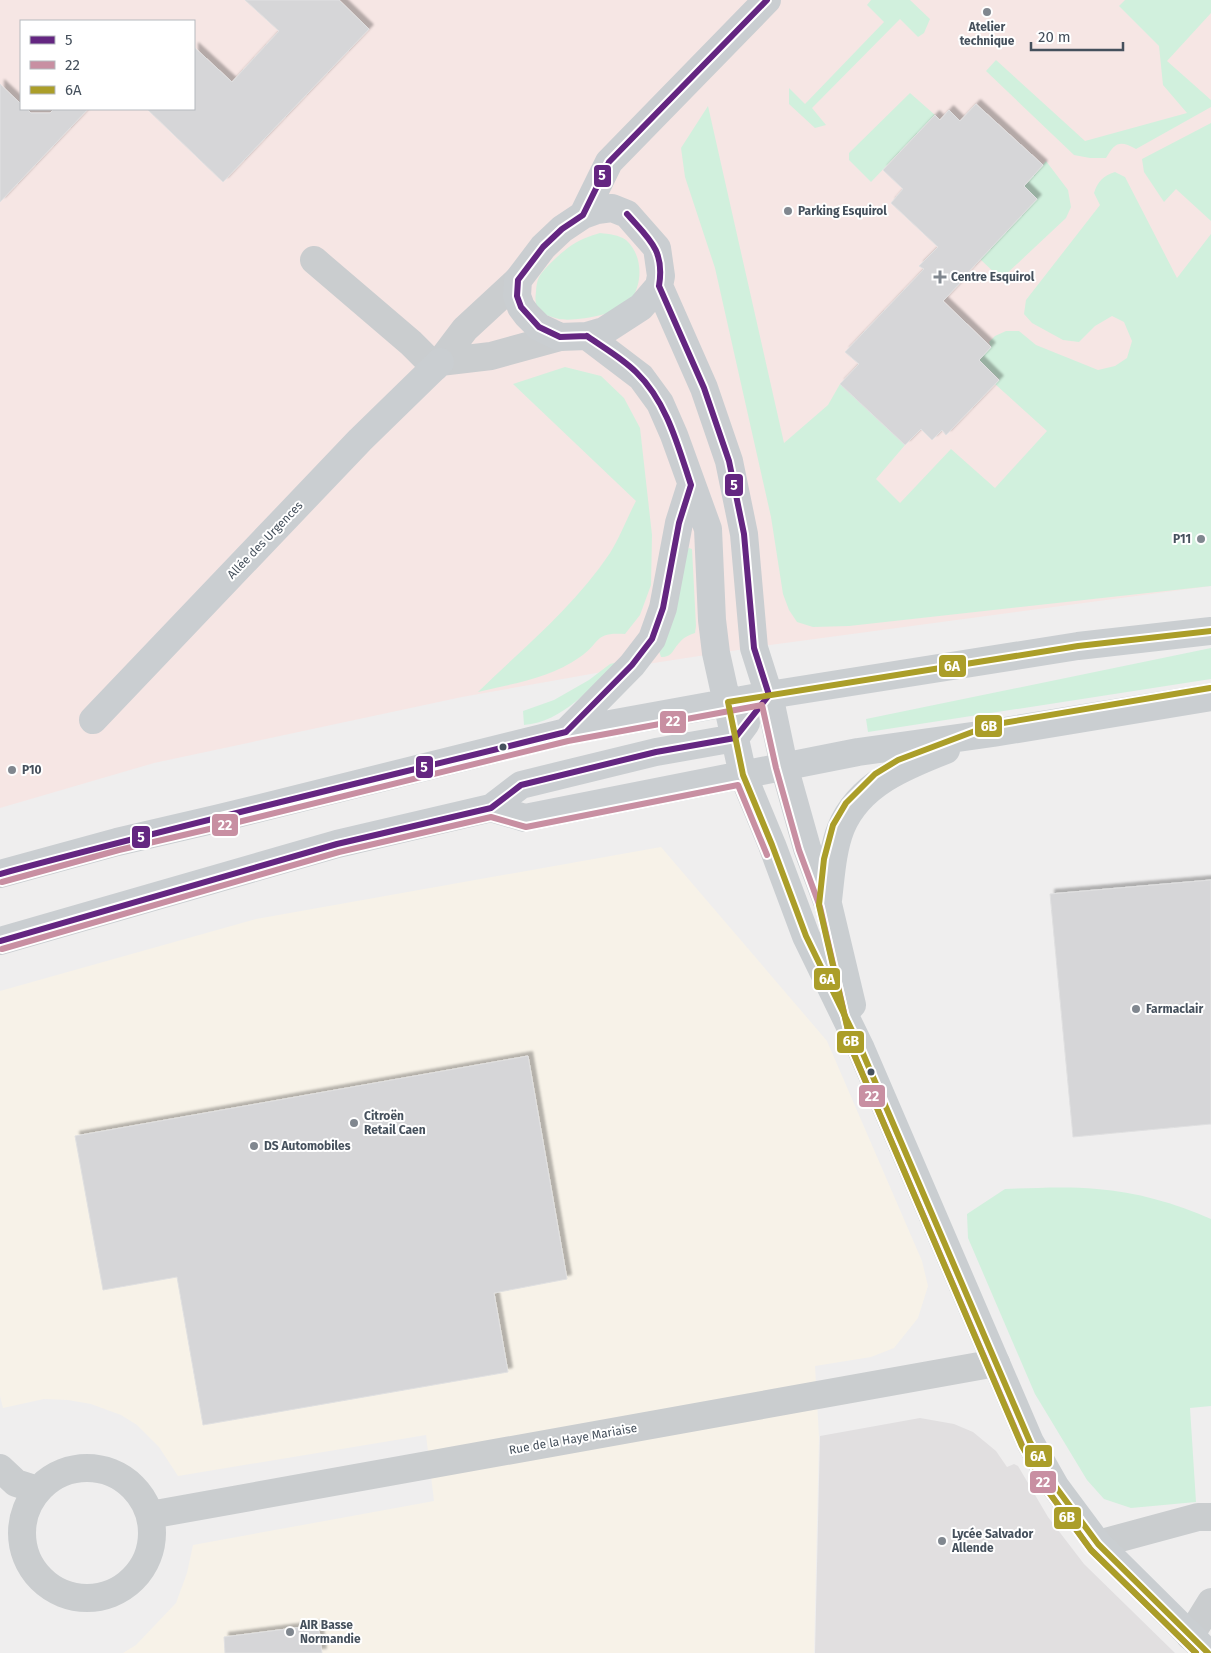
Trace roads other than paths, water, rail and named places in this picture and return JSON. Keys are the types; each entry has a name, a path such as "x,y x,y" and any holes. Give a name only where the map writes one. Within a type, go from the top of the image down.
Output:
{"street":[{"path":"582,215 609,162 767,0"},
{"path":"314,260 437,364 491,356 560,337 587,336 604,331 641,307 659,286 661,276 657,248 627,214 612,208 582,215 562,229 543,247 518,280 466,329 437,364"},
{"path":"518,280 517,296 526,315 539,328 560,337"},
{"path":"659,286 704,388 729,461 744,534 754,648 769,695 784,766 806,848 828,904 861,1049"},
{"path":"587,336 641,377 660,403 708,529 712,620 716,653 743,774 806,936 861,1049 1034,1449 1055,1486 1098,1544 1199,1644 1211,1602"},
{"name":"Allée des Urgences","path":"93,720 360,440 437,364"},
{"path":"566,732 632,665 652,639 663,608 679,523 691,485"},
{"path":"0,874 117,842 216,820 566,732 769,695 1078,646 1211,631"},
{"path":"0,941 336,844 491,808 521,785 656,752 735,738 769,695"},
{"path":"491,808 525,818 858,752 993,733 1211,697"},
{"path":"828,904 832,861 841,828 853,808 864,796 881,781 902,768 993,733"},
{"name":"Rue de la Haye Mariaise","path":"150,1515 996,1363"},
{"path":"0,1468 16,1483 38,1490"},
{"path":"91,1468 111,1473 128,1482 141,1497 150,1515 152,1538 148,1559 135,1578 117,1592 95,1598 72,1597 51,1588 35,1573 25,1553 22,1531 26,1509 38,1490 53,1478 71,1470 91,1468"},
{"path":"1098,1544 1198,1517 1211,1517"}],"place":[{"name":"Atelier technique","path":"987,12"},
{"name":"Parking Esquirol","path":"788,211"},
{"name":"Centre Esquirol","path":"940,277"},
{"name":"P11","path":"1201,539"},
{"name":"P10","path":"12,770"},
{"name":"Farmaclair","path":"1136,1009"},
{"name":"Citroën Retail Caen","path":"354,1123"},
{"name":"DS Automobiles","path":"254,1146"},
{"name":"Lycée Salvador Allende","path":"942,1541"},
{"name":"AIR Basse Normandie","path":"290,1632"}]}
